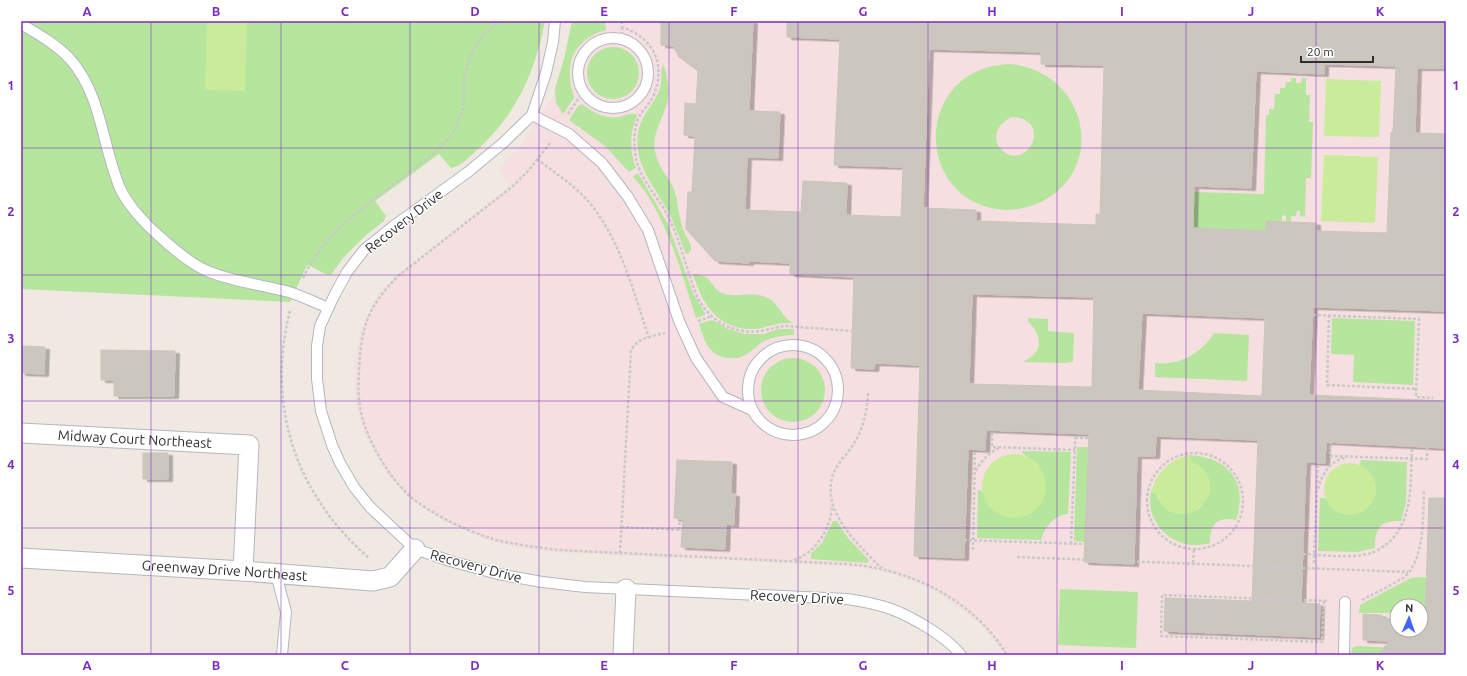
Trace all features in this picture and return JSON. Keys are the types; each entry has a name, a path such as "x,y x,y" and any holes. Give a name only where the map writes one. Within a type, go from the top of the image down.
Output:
{"street":[{"name":"Midway Court Northeast","path":"21,433 249,445 243,571"},
{"name":"Greenway Drive Northeast","path":"21,558 243,571 373,581 390,578 415,549"},
{"path":"623,655 626,589"}],"lane":[{"name":"Recovery Drive","path":"555,21 553,42 546,73 532,115 504,143 468,172 395,225 364,250 347,272 320,326 317,346 317,379 321,411 332,445 340,463 354,486 370,507 415,549 450,562 498,574 542,582 626,589 839,598 870,602 897,610 916,620 938,635 961,655"},
{"path":"21,24 47,39 70,59 85,80 96,107 113,169 121,190 137,213 157,235 183,257 208,272 291,292 328,308"},
{"path":"614,38 626,41 636,47 643,56 647,66 648,78 644,89 637,99 627,105 616,108 605,108 595,103 585,93 580,86 578,74 579,63 585,53 593,45 603,40 614,38"},
{"path":"532,115 569,134 602,163 628,197 648,230 679,321 696,358 723,397 752,410 761,422 773,430 788,435 803,434 817,428 828,418 836,405 838,390 836,375 828,361 818,352 804,346 789,344 775,348 763,356 753,367 748,380 748,395 752,410"},
{"path":"276,574 286,612 282,655"},
{"path":"1344,655 1345,602"}],"path":[{"path":"622,21 622,40"},
{"path":"622,26 632,30 645,40 657,58 659,67 657,87 652,99 642,110 638,120 635,132 635,154 639,169 668,216 701,304 712,316 723,324 745,331 759,331 779,326 853,331"},
{"path":"565,118 578,99 585,93"},
{"path":"551,141 538,159 513,186 406,270 382,292 368,315 363,334 359,374 358,391 361,415 374,446 394,478 412,497 453,523 493,539 520,545 559,550 860,565 884,569 932,587 957,603 981,622 998,640 1008,655"},
{"path":"538,159 573,186 594,209 604,225 622,257 649,338"},
{"path":"635,171 639,169"},
{"path":"1313,314 1419,319 1416,397 1433,398"},
{"path":"1329,315 1327,385 1417,389"},
{"path":"698,322 712,316"},
{"path":"620,553 631,351 635,344 640,340 667,332"},
{"path":"868,393 866,414 858,437 836,469 833,476 831,492 834,509 850,534 877,564 884,569"},
{"path":"1070,544 1076,422"},
{"path":"992,423 992,447 1075,450"},
{"path":"1331,436 1330,456 1427,459 1427,444"},
{"path":"1075,438 1089,438"},
{"path":"975,473 980,463 992,452 1001,447"},
{"path":"1303,554 1354,556 1372,553 1394,538 1400,530 1408,510 1412,447"},
{"path":"973,550 975,450"},
{"path":"1189,452 1203,453 1218,458 1231,467 1239,480 1244,495 1243,510 1238,525 1228,537 1215,546 1194,549 1184,548 1170,542 1158,533 1150,520 1147,506 1147,491 1153,477 1162,465 1174,457 1189,452"},
{"path":"1316,493 1322,477 1331,465 1343,458 1353,457"},
{"path":"1314,563 1318,462"},
{"path":"1324,601 1322,642 1161,636 1162,595 1358,602 1404,577 1417,556 1421,544 1424,490"},
{"path":"791,561 808,552 821,539 831,517 832,501"},
{"path":"621,527 681,530 680,518"},
{"path":"964,540 1084,544"},
{"path":"1193,563 1194,549"},
{"path":"1017,557 1408,572"}],"shaded area":[{"path":"572,21 1446,21 1446,655 1004,655 979,623 955,605 927,587 890,573 853,567 564,553 526,549 489,541 449,524 414,502 388,476 364,433 355,402 354,360 361,330 379,293 396,276 510,186 498,170 521,145 555,93 555,86 568,44"}],"green space":[{"path":"21,21 545,21 536,58 522,92 513,108 490,137 461,164 451,168 439,154 375,201 386,216 384,221 365,236 343,258 331,275 325,274 307,265 290,302 21,289"},
{"path":"207,21 247,21 245,91 205,90"},
{"path":"572,21 605,21 606,30 591,36 579,46 575,52 570,67 570,82 574,98 563,114 556,103 555,89 564,59"},
{"path":"613,47 623,49 631,55 637,63 639,73 637,83 631,91 623,97 613,99 603,97 595,91 589,83 587,73 589,63 595,55 603,49"},
{"path":"663,64 668,83 668,98 656,131 654,145 659,164 673,187 683,228 690,244 691,250 686,254 668,211 645,172 638,151 637,140 639,128 643,118 659,91"},
{"path":"1010,64 1036,70 1056,83 1071,101 1079,122 1081,144 1076,165 1064,185 1043,201 1024,208 1005,210 974,202 953,185 940,162 936,136 941,110 955,87 978,71","holes":["1012,117 1025,120 1032,126 1034,135 1032,144 1027,151 1019,155 1010,155 1001,149 996,140 998,130 1003,122"]},
{"path":"1291,78 1296,78 1296,83 1301,83 1302,78 1306,78 1306,95 1310,95 1309,122 1313,122 1311,178 1306,178 1305,217 1300,216 1300,211 1297,211 1296,216 1291,216 1291,222 1286,221 1286,216 1282,215 1282,221 1266,221 1266,231 1193,228 1194,192 1264,194 1266,115 1269,115 1269,109 1274,109 1275,94 1280,94 1280,88 1285,88 1286,82 1291,82"},
{"path":"1326,79 1381,81 1379,137 1324,136"},
{"path":"582,104 595,113 610,117 636,114 637,117 634,123 631,142 632,156 636,168 629,172 605,146 569,120 578,106"},
{"path":"1324,155 1378,157 1375,223 1321,221"},
{"path":"638,173 668,224 693,293 705,315 696,318 670,240 656,210 643,188 633,177"},
{"path":"693,274 705,277 718,291 728,295 751,294 768,298 790,321 794,323 778,324 759,329 742,328 731,325 714,314 707,305 701,296"},
{"path":"1028,318 1048,319 1048,331 1074,333 1073,362 1023,362 1035,353 1039,344 1036,331 1028,322"},
{"path":"1332,318 1415,321 1413,385 1353,382 1354,355 1331,354"},
{"path":"713,320 728,329 744,334 764,334 778,329 794,329 794,335 769,339 740,358 722,357 717,355 708,347 699,324"},
{"path":"1214,333 1249,335 1247,381 1155,377 1155,363 1173,362 1189,357 1203,347"},
{"path":"793,358 805,360 816,367 823,378 825,390 823,402 816,413 805,420 793,422 781,420 770,413 763,402 761,390 763,378 770,367 781,360"},
{"path":"1077,447 1088,447 1085,542 1074,541"},
{"path":"1022,451 1071,452 1068,514 1054,519 1048,526 1041,540 977,538 978,490 982,492 1039,465 1022,453"},
{"path":"1008,454 1020,454 1037,463 1044,474 1046,486 1044,498 1037,509 1020,518 1008,518 996,513 987,504 982,492 982,480 987,468 996,459"},
{"path":"1189,455 1203,457 1224,466 1232,474 1237,483 1240,494 1236,520 1224,519 1216,523 1211,531 1210,543 1198,545 1186,544 1175,540 1158,526 1153,516 1150,504 1151,492 1156,493 1158,499 1169,511 1185,514 1197,510 1202,506 1209,491 1209,481 1198,465 1190,460"},
{"path":"1189,455 1190,460 1201,467 1209,479 1210,490 1206,501 1197,509 1187,514 1175,513 1164,507 1156,493 1151,492 1157,478 1165,468 1175,460"},
{"path":"1361,460 1407,462 1406,502 1401,521 1388,522 1380,527 1376,535 1375,548 1357,552 1318,551 1320,498 1325,498 1333,509 1340,513 1375,496 1373,478 1368,471 1360,465"},
{"path":"1345,463 1355,463 1365,467 1372,474 1376,484 1376,494 1372,504 1365,511 1355,515 1345,515 1335,511 1328,504 1324,494 1324,484 1328,474 1335,467"},
{"path":"833,521 837,521 848,538 869,560 868,563 811,559 811,553 822,543"},
{"path":"1411,578 1427,578 1426,598 1389,598 1389,613 1359,613 1360,605"},
{"path":"1060,589 1138,592 1136,648 1058,645"},
{"path":"1395,638 1425,638 1424,655 1351,655 1352,648 1356,646 1395,648"}],"building":[{"path":"661,21 753,21 749,111 780,112 778,158 747,157 745,210 801,212 803,181 847,183 846,215 901,217 903,167 834,165 840,39 787,37 787,21 1446,21 1446,68 1417,68 1415,133 1446,134 1446,311 1313,307 1309,395 1446,401 1446,448 1326,442 1325,463 1306,462 1301,603 1320,604 1319,637 1164,631 1165,598 1252,601 1258,440 1156,436 1155,456 1137,456 1134,564 1084,562 1089,434 986,430 985,450 968,449 964,558 914,556 920,365 875,363 874,369 851,368 854,277 790,274 790,263 715,261 686,229 688,192 692,192 695,136 684,135 685,103 696,104 698,71 679,57 673,46 661,45","holes":["929,49 1041,52 1041,64 1104,65 1100,215 1096,214 1096,225 976,221 976,210 923,208","1324,64 1396,66 1393,132 1391,132 1387,233 1316,231 1316,223 1266,221 1266,231 1193,228 1194,186 1251,188 1256,71 1324,74","972,294 1094,297 1092,387 969,384","1142,313 1265,318 1262,396 1138,390"]},
{"path":"21,346 45,347 44,374 21,373"},
{"path":"101,350 175,351 174,396 114,396 114,380 101,380"},
{"path":"143,453 168,453 168,479 143,479"},
{"path":"677,460 732,462 731,494 735,494 734,525 726,524 725,549 681,547 683,519 674,518"},
{"path":"1429,498 1446,498 1446,655 1378,655 1389,641 1363,640 1363,614 1382,615 1382,619 1389,619 1389,638 1429,638 1429,598 1426,598"}]}
